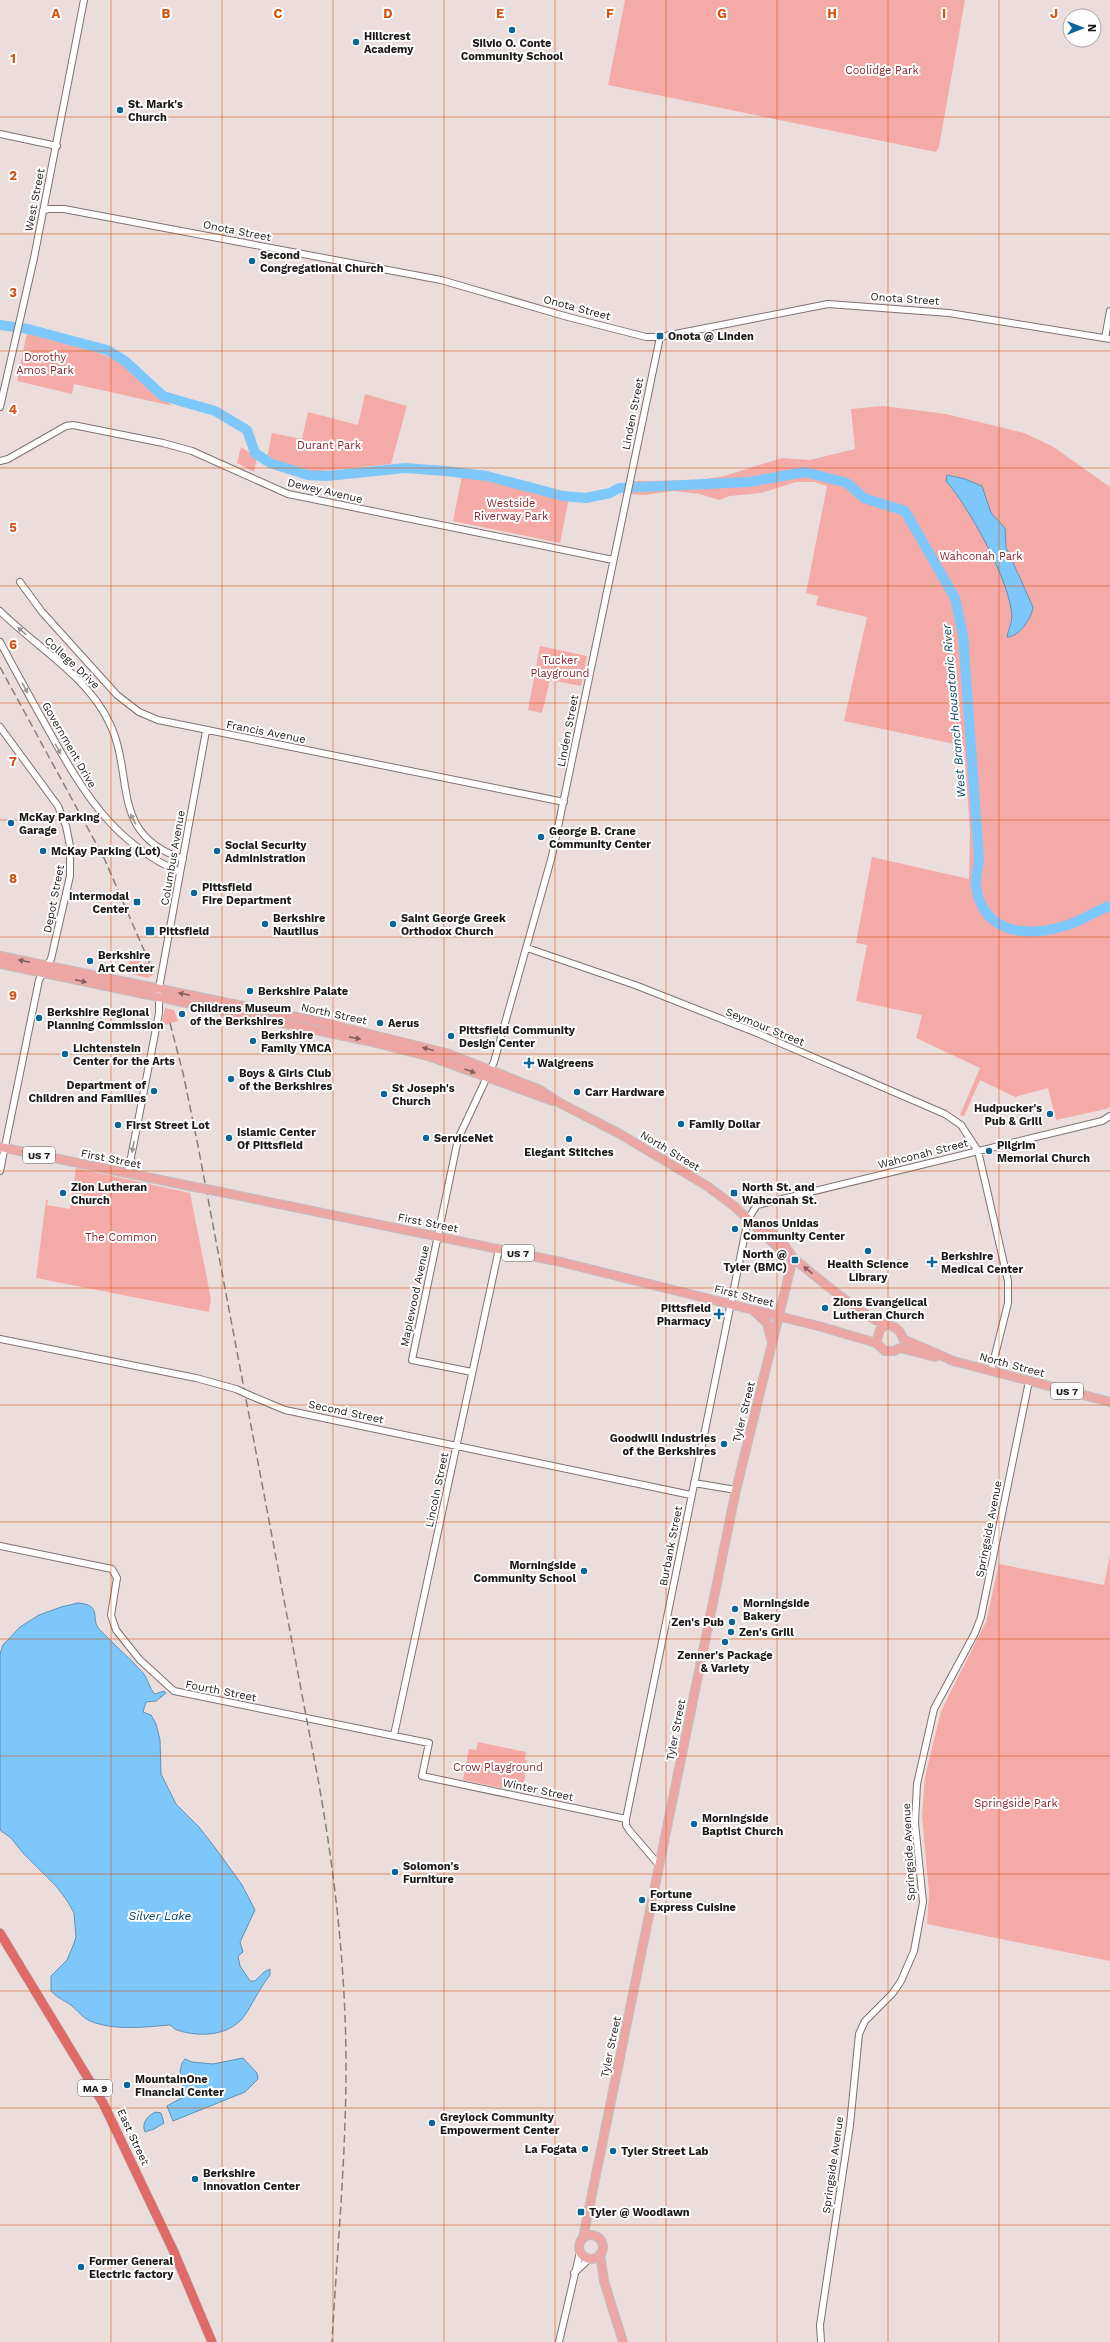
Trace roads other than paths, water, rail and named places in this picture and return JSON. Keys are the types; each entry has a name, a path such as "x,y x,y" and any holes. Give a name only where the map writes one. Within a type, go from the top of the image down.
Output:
{"highway":[{"name":"East Street","path":"0,1933 103,2103 174,2252 212,2342"}],"main road":[{"name":"North Street","path":"0,956 160,999 368,1041 431,1057 540,1090 560,1103 620,1134 698,1180 734,1206 761,1229 769,1231 787,1248 793,1258 847,1302 885,1325 894,1326 898,1329 903,1339 956,1362"},
{"name":"North Street","path":"0,964 46,969 159,988 385,1037 446,1053 489,1074"},
{"name":"First Street","path":"2,1148 576,1265 877,1340"},
{"name":"Tyler Street","path":"583,2238 736,1490 793,1258"},
{"path":"752,1310 767,1323 770,1332 771,1348"},
{"path":"877,1340 885,1325"},
{"path":"900,1348 903,1339"},
{"name":"North Street","path":"877,1340 885,1351 894,1351 900,1348 1110,1402"},
{"name":"Tyler Street","path":"589,2207 592,2228 596,2235"},
{"path":"604,2281 591,2258 580,2252 579,2245 583,2238 589,2235 596,2235 603,2243 600,2254 604,2281 623,2342"},
{"path":"591,2258 600,2254"}],"street":[{"name":"West Street","path":"0,404 17,334 57,146 84,0"},
{"path":"0,134 57,146"},
{"name":"Onota Street","path":"43,211 48,209 64,209 441,280 568,317 660,338 828,304 949,312 1107,338"},
{"path":"1107,338 1110,311"},
{"name":"Linden Street","path":"489,1074 527,948 552,856 660,338"},
{"name":"Dewey Avenue","path":"0,461 8,459 66,426 73,425 163,443 192,452 288,494 613,560"},
{"name":"Francis Avenue","path":"20,582 42,612 121,698 139,712 158,720 206,731 564,802"},
{"name":"College Drive","path":"0,611 83,685 99,704 118,746 130,812 140,829 159,848 183,859"},
{"name":"Government Drive","path":"0,642 81,787 107,820 136,847 154,860 180,872"},
{"name":"Depot Street","path":"0,727 51,794 60,811 69,836 71,856 70,876 51,959 39,980 2,1148 0,1171"},
{"name":"Columbus Avenue","path":"128,1173 159,1013 159,988 206,731"},
{"name":"Seymour Street","path":"527,948 634,985 757,1033 945,1114 961,1125 978,1151"},
{"name":"Maplewood Avenue","path":"472,1372 412,1360 458,1139 489,1074"},
{"name":"Wahconah Street","path":"748,1219 757,1205 1102,1121 1110,1116"},
{"path":"978,1151 1009,1288 1008,1303 991,1371"},
{"name":"Burbank Street","path":"626,1819 748,1219"},
{"name":"Lincoln Street","path":"394,1735 499,1249"},
{"name":"Second Street","path":"0,1339 192,1377 236,1389 281,1409 456,1445 498,1456 692,1495"},
{"name":"Springside Avenue","path":"821,2342 820,2325 850,2126 856,2046 865,2022 892,1994 901,1981 914,1951 923,1902 915,1823 918,1779 934,1709 981,1617 1029,1381"},
{"path":"694,1483 736,1490"},
{"name":"Fourth Street","path":"0,1546 112,1568 117,1578 111,1615 116,1630 140,1660 174,1691 429,1743 422,1776"},
{"name":"Winter Street","path":"422,1776 626,1819"},
{"path":"626,1819 626,1825 629,1830 659,1865"},
{"path":"559,2342 580,2252"},
{"path":"574,2273 591,2258"}],"water":[{"path":"947,475 965,479 982,486 991,513 1005,528 1006,547 1033,607 1024,626 1012,636 1007,637 1012,616 1010,601 1004,584 987,545 966,508 946,481"},
{"name":"Silver Lake","path":"78,1603 86,1604 91,1607 95,1613 97,1626 143,1673 151,1690 155,1694 164,1691 166,1693 156,1701 146,1702 143,1712 151,1715 156,1724 160,1740 161,1774 176,1804 199,1827 219,1853 242,1885 255,1910 240,1942 243,1952 238,1956 240,1966 250,1981 255,1981 264,1972 270,1969 270,1975 241,2020 234,2026 216,2033 186,2033 174,2029 170,2025 130,2028 100,2024 87,2020 71,2005 51,1991 51,1976 67,1960 76,1937 74,1913 57,1887 23,1853 11,1838 0,1830 0,1654 3,1645 20,1627 39,1615"},
{"path":"243,2058 257,2073 258,2079 245,2092 173,2121 167,2106 185,2096 180,2072 182,2063 185,2059 192,2062 213,2064"},
{"path":"156,2112 161,2113 164,2123 145,2132 144,2126 146,2120 150,2115"}],"waterway":[{"name":"West Branch Housatonic River","path":"0,325 28,329 107,350 125,361 163,396 215,411 247,430 255,453 270,463 308,475 327,476 405,468 445,471 487,476 563,496 586,498 610,493 619,488 749,482 805,472 847,483 864,498 905,511 955,598 963,635 979,859 976,887 981,903 988,915 999,924 1011,929 1024,931 1039,931 1068,925 1110,906"}],"railway":[{"path":"0,667 104,858 150,964"},
{"path":"170,1023 183,1073 198,1146 318,1779 330,1850 342,1958 346,2067 343,2170 332,2342"}],"place":[{"name":"Silvio O. Conte Community School","path":"512,30"},
{"name":"Hillcrest Academy","path":"356,42"},
{"name":"St. Mark's Church","path":"120,110"},
{"name":"Second Congregational Church","path":"252,261"},
{"name":"Onota @ Linden","path":"660,336"},
{"name":"McKay Parking Garage","path":"11,823"},
{"name":"George B. Crane Community Center","path":"541,837"},
{"name":"McKay Parking (Lot)","path":"43,851"},
{"name":"Social Security Administration","path":"217,851"},
{"name":"Pittsfield Fire Department","path":"194,893"},
{"name":"Intermodal Center","path":"137,902"},
{"name":"Berkshire Nautilus","path":"265,924"},
{"name":"Saint George Greek Orthodox Church","path":"393,924"},
{"name":"Pittsfield","path":"150,931"},
{"name":"Berkshire Art Center","path":"90,961"},
{"name":"Berkshire Palate","path":"250,991"},
{"name":"Childrens Museum of the Berkshires","path":"182,1014"},
{"name":"Berkshire Regional Planning Commission","path":"39,1018"},
{"name":"Aerus","path":"380,1023"},
{"name":"Pittsfield Community Design Center","path":"451,1036"},
{"name":"Berkshire Family YMCA","path":"253,1041"},
{"name":"Lichtenstein Center for the Arts","path":"65,1054"},
{"name":"Walgreens","path":"529,1063"},
{"name":"Boys & Girls Club of the Berkshires","path":"231,1079"},
{"name":"Department of Children and Families","path":"154,1091"},
{"name":"Carr Hardware","path":"577,1092"},
{"name":"St Joseph's Church","path":"384,1094"},
{"name":"Hudpucker's Pub & Grill","path":"1050,1114"},
{"name":"Family Dollar","path":"681,1124"},
{"name":"First Street Lot","path":"118,1125"},
{"name":"Islamic Center Of Pittsfield","path":"229,1138"},
{"name":"ServiceNet","path":"426,1138"},
{"name":"Elegant Stitches","path":"569,1139"},
{"name":"Pilgrim Memorial Church","path":"989,1151"},
{"name":"Zion Lutheran Church","path":"63,1193"},
{"name":"North St. and Wahconah St.","path":"734,1193"},
{"name":"Manos Unidas Community Center","path":"735,1229"},
{"name":"Health Science Library","path":"868,1251"},
{"name":"North @ Tyler (BMC)","path":"795,1260"},
{"name":"Berkshire Medical Center","path":"932,1262"},
{"name":"Zions Evangelical Lutheran Church","path":"825,1308"},
{"name":"Pittsfield Pharmacy","path":"719,1314"},
{"name":"Goodwill Industries of the Berkshires","path":"724,1444"},
{"name":"Morningside Community School","path":"584,1571"},
{"name":"Morningside Bakery","path":"735,1609"},
{"name":"Zen's Pub","path":"732,1622"},
{"name":"Zen's Grill","path":"731,1632"},
{"name":"Zenner's Package & Variety","path":"725,1642"},
{"name":"Morningside Baptist Church","path":"694,1824"},
{"name":"Solomon's Furniture","path":"395,1872"},
{"name":"Fortune Express Cuisine","path":"642,1900"},
{"name":"MountainOne Financial Center","path":"127,2085"},
{"name":"Greylock Community Empowerment Center","path":"432,2123"},
{"name":"La Fogata","path":"585,2149"},
{"name":"Tyler Street Lab","path":"613,2151"},
{"name":"Berkshire Innovation Center","path":"195,2179"},
{"name":"Tyler @ Woodlawn","path":"581,2212"},
{"name":"Former General Electric factory","path":"81,2267"}],"park label":[{"name":"Coolidge Park","path":"882,70"},
{"name":"Dorothy Amos Park","path":"45,363"},
{"name":"Durant Park","path":"329,445"},
{"name":"Westside Riverway Park","path":"511,509"},
{"name":"Wahconah Park","path":"981,556"},
{"name":"Tucker Playground","path":"560,666"},
{"name":"The Common","path":"121,1237"},
{"name":"Crow Playground","path":"498,1767"},
{"name":"Springside Park","path":"1016,1803"}]}
